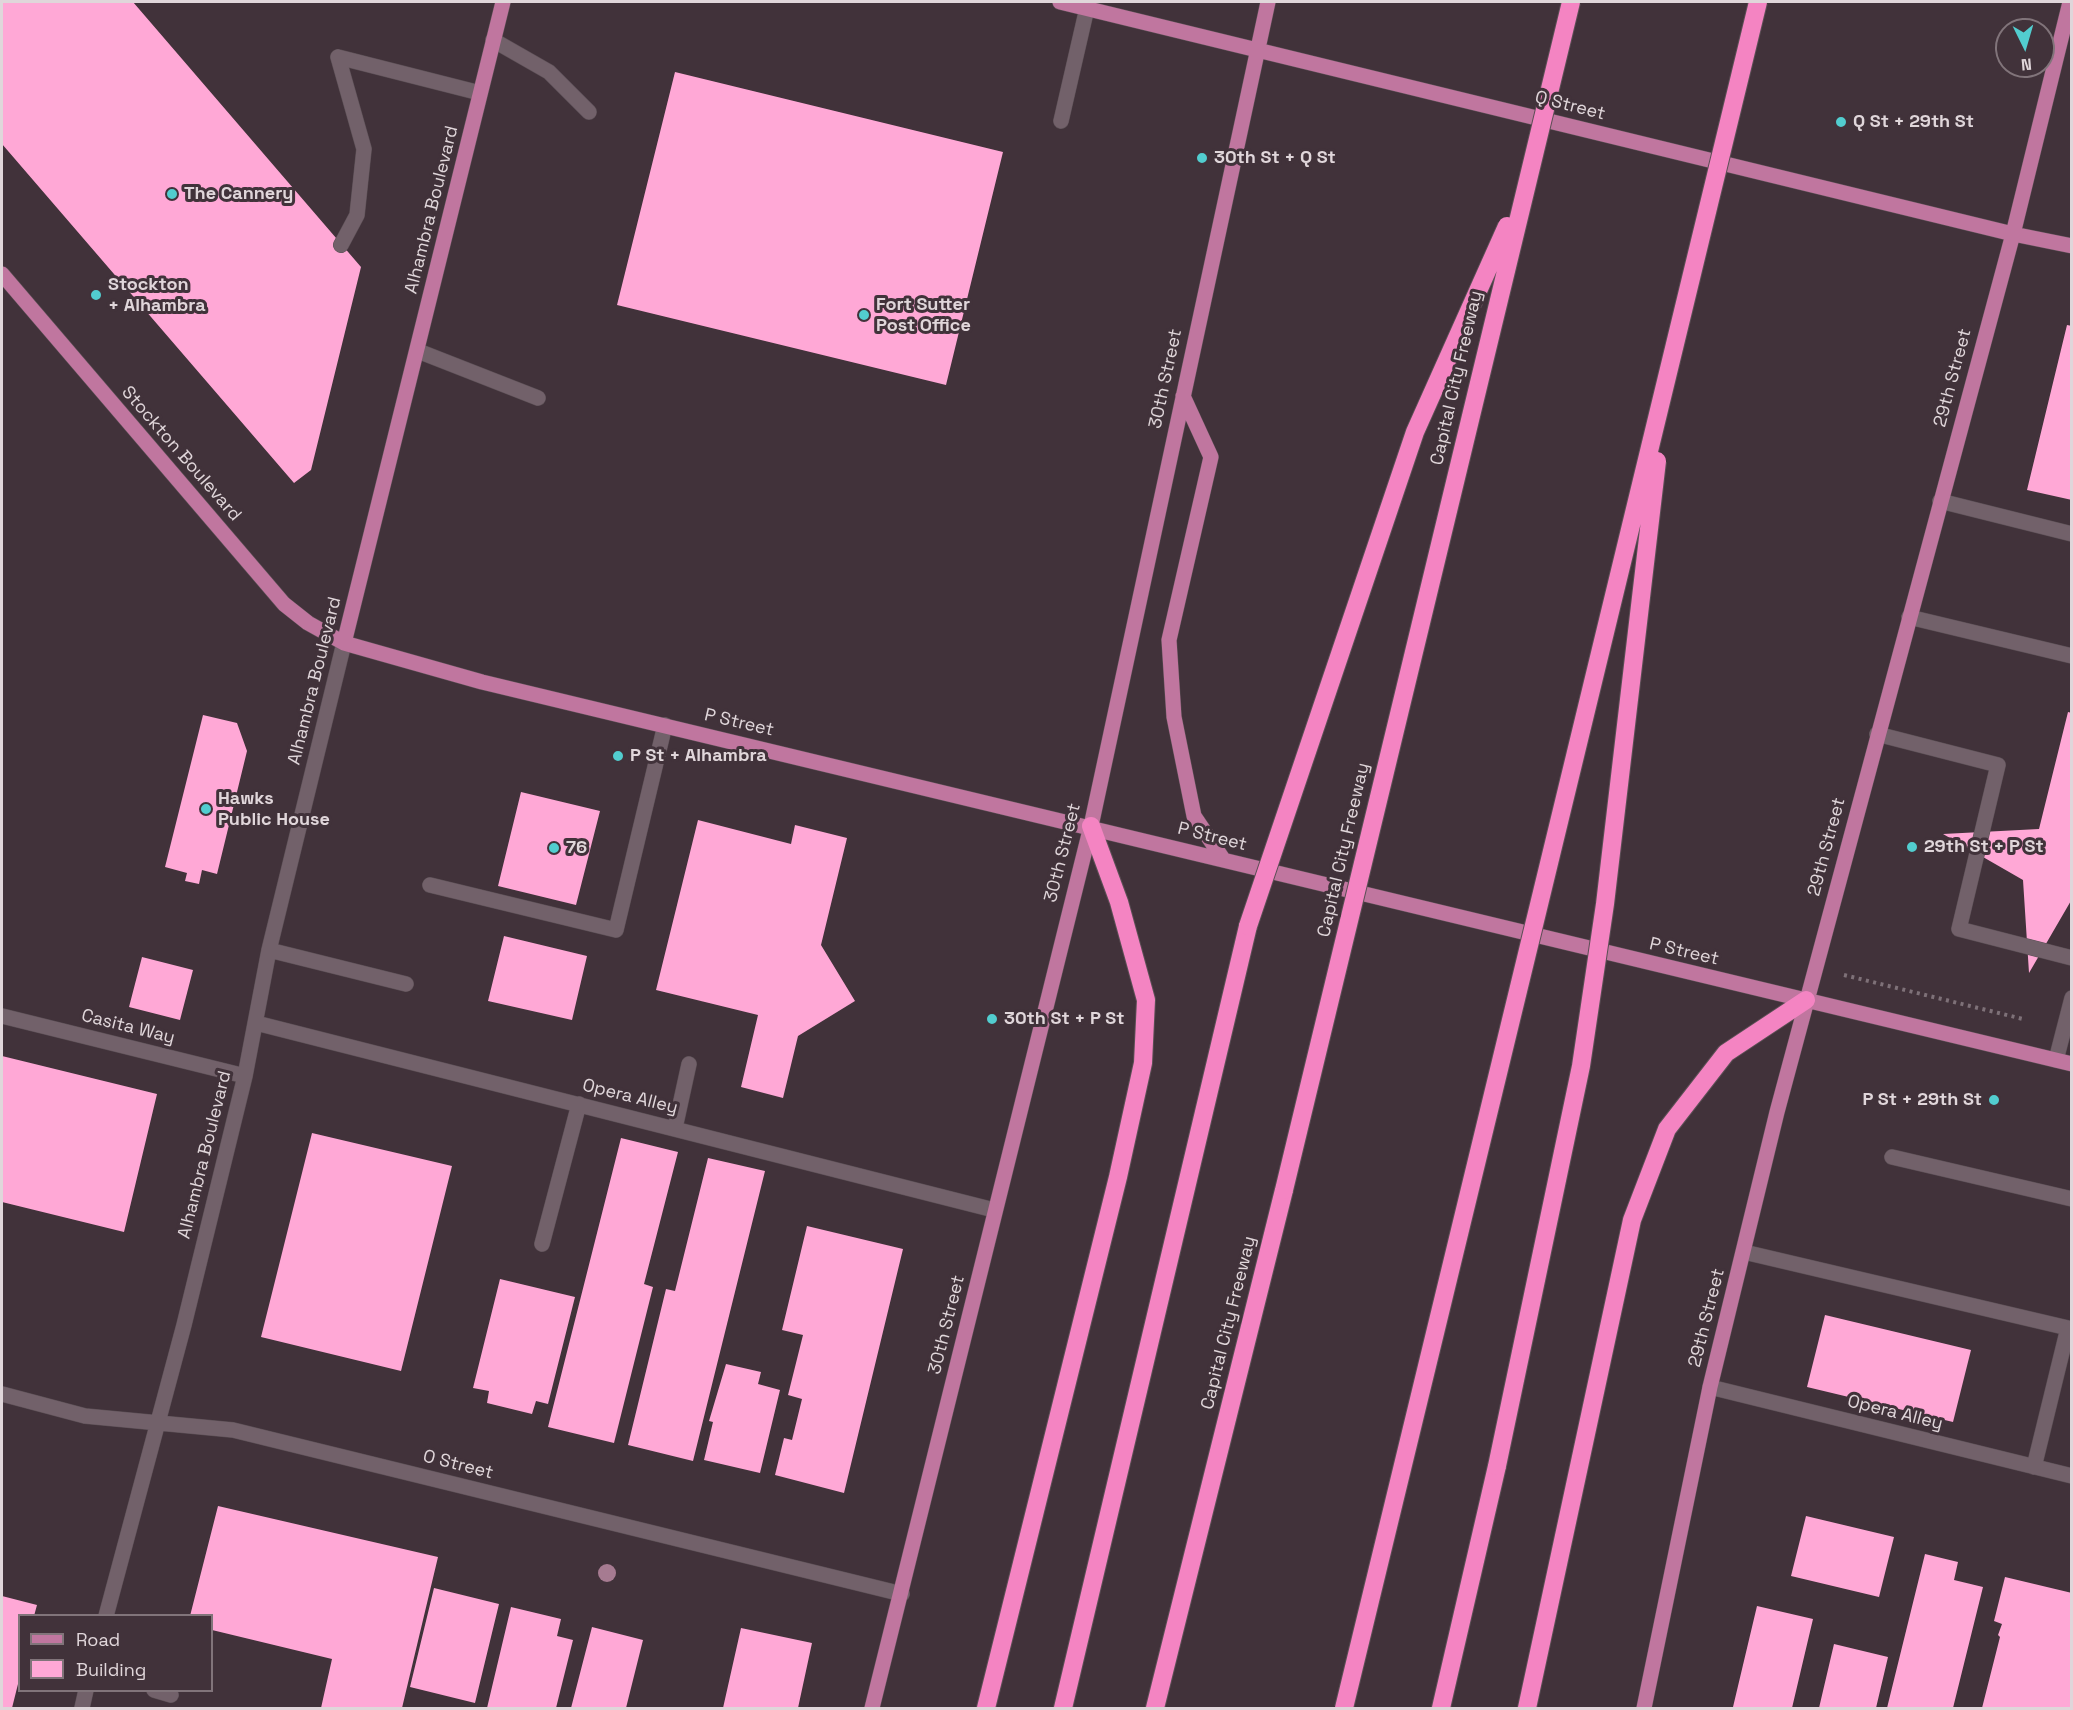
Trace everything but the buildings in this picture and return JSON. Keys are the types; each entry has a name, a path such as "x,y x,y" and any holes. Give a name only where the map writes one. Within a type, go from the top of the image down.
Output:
{"highway":[{"name":"Capital City Freeway","path":"1155,1708 1284,1190 1571,2"},
{"path":"1344,1708 1758,2"},
{"path":"1064,1708 1248,926 1415,432 1526,183"},
{"path":"1441,1708 1497,1466 1581,1066 1605,904 1666,381"},
{"path":"986,1708 1118,1177 1143,1063 1146,1000 1119,902 1090,826"},
{"path":"1527,1708 1632,1220 1667,1129 1726,1053 1806,1000"}],"main road":[{"name":"Alhambra Boulevard","path":"344,643 503,2"},
{"name":"Q Street","path":"1060,2 2013,234 2072,246"},
{"name":"30th Street","path":"872,1708 1090,826 1268,2"},
{"name":"29th Street","path":"1644,1708 1710,1388 1806,1000 2013,234 2070,2"},
{"name":"Stockton Boulevard","path":"2,274 284,604 308,623 344,643"},
{"path":"1183,396 1211,457 1169,640 1174,717 1194,816 1223,860"},
{"name":"P Street","path":"344,643 482,682 1090,826 1541,938 2072,1064"}],"street":[{"path":"1061,121 1087,8"},
{"path":"493,40 549,72 589,112"},
{"path":"341,245 357,215 364,148 338,57 480,93"},
{"path":"418,351 538,398"},
{"path":"1940,501 2072,534"},
{"path":"1909,617 2072,656"},
{"name":"Alhambra Boulevard","path":"107,1614 158,1424 245,1076 269,950 344,643"},
{"path":"430,885 616,930 664,725"},
{"path":"1877,734 1998,765 1959,929 2072,958"},
{"path":"269,950 406,984"},
{"path":"2056,1060 2072,998"},
{"name":"Casita Way","path":"2,1016 245,1076"},
{"name":"Opera Alley","path":"256,1023 994,1210"},
{"path":"675,1128 689,1064"},
{"path":"542,1244 579,1104"},
{"path":"1892,1157 2072,1199"},
{"path":"1744,1252 2070,1321 2034,1467"},
{"name":"Opera Alley","path":"1710,1388 2072,1476"},
{"name":"O Street","path":"2,1394 85,1416 233,1430 902,1594"},
{"path":"82,1708 86,1692"},
{"path":"161,1692 171,1695"}],"path":[{"path":"1814,968 2063,1029"}],"place":[{"name":"Q St + 29th St","path":"1841,122"},
{"name":"30th St + Q St","path":"1202,158"},
{"name":"The Cannery","path":"172,194"},
{"name":"Stockton + Alhambra","path":"96,295"},
{"name":"Fort Sutter Post Office","path":"864,315"},
{"name":"P St + Alhambra","path":"618,756"},
{"name":"Hawks Public House","path":"206,809"},
{"name":"29th St + P St","path":"1912,847"},
{"name":"76","path":"554,848"},
{"name":"30th St + P St","path":"992,1019"},
{"name":"P St + 29th St","path":"1994,1100"}]}
